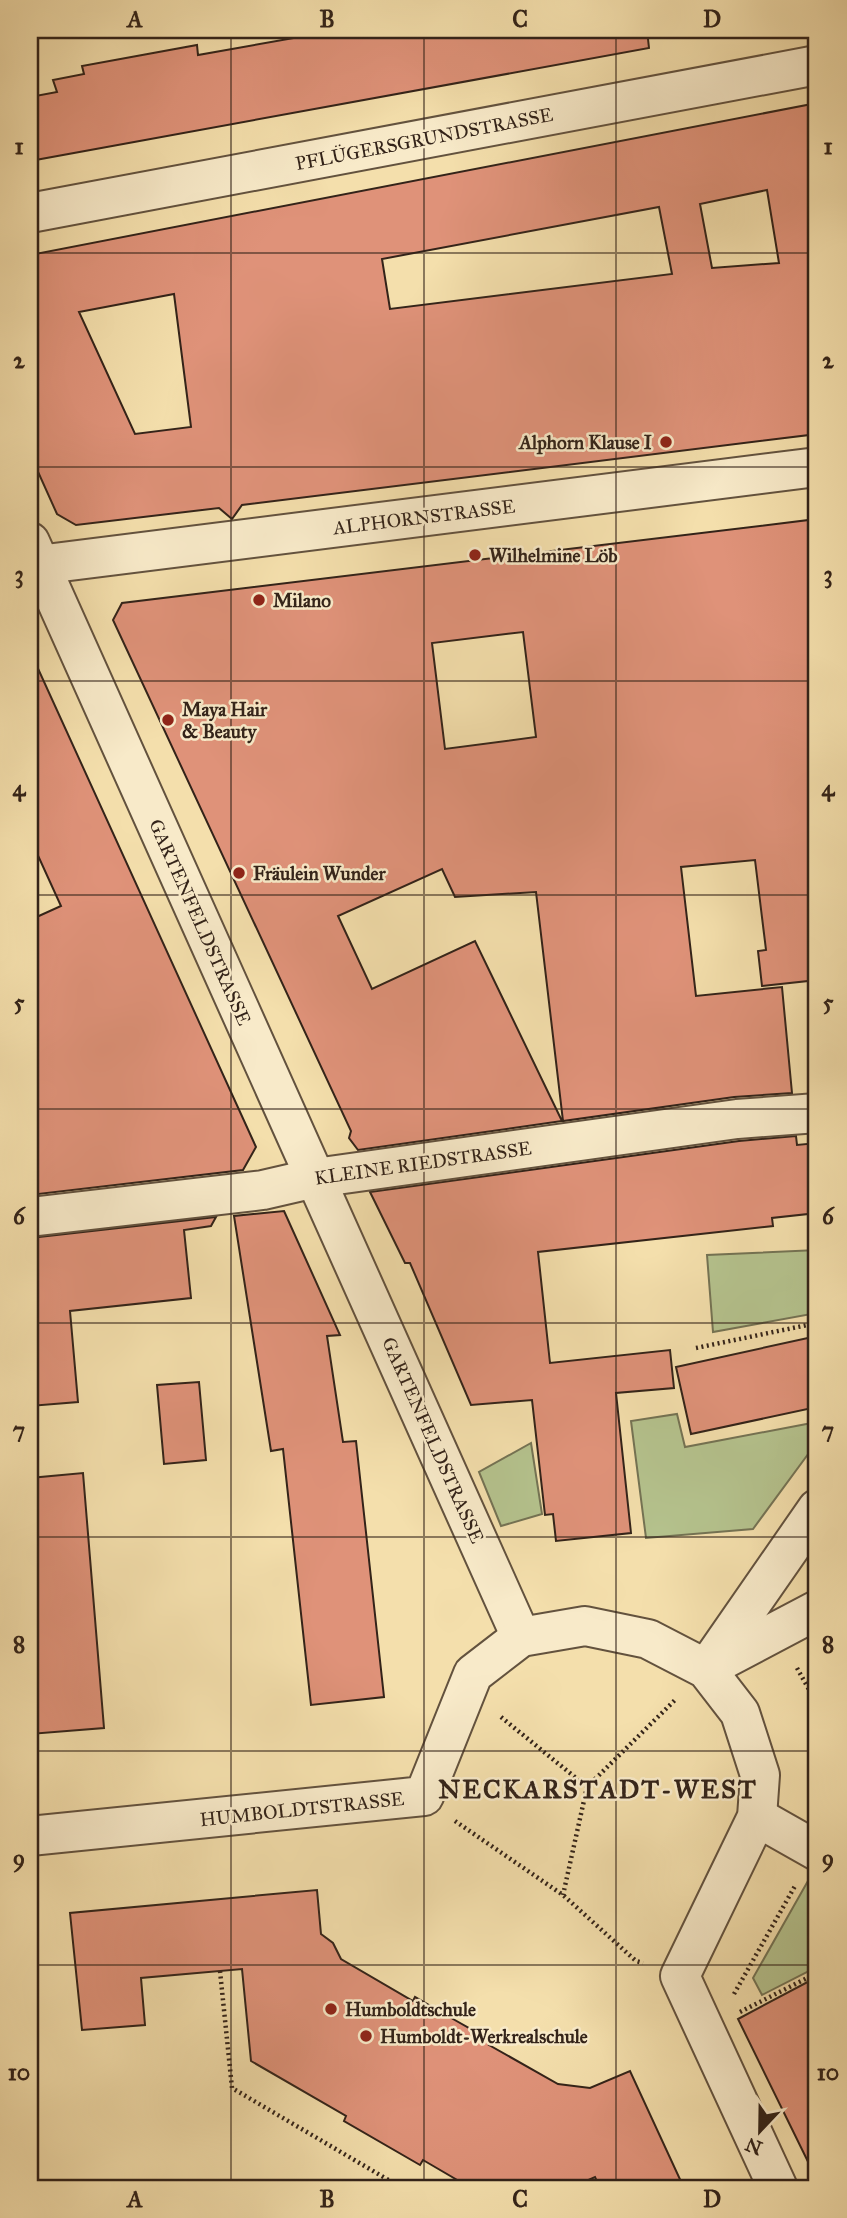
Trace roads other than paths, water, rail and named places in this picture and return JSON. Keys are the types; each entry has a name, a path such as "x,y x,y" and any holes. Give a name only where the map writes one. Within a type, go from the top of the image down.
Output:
{"street":[{"name":"PFLÜGERSGRUNDSTRASSE","path":"30,213 817,65"},
{"name":"ALPHORNSTRASSE","path":"33,558 817,467"},
{"name":"GARTENFELDSTRASSE","path":"33,558 521,1637"},
{"name":"KLEINE RIEDSTRASSE","path":"30,1217 263,1190 315,1178 737,1119 817,1113"},
{"path":"706,1669 817,1509"},
{"path":"706,1669 817,1610"},
{"path":"521,1637 585,1626 648,1639 706,1669 740,1713 760,1775 757,1816 680,1976 778,2188"},
{"name":"HUMBOLDTSTRASSE","path":"30,1836 424,1796 473,1674 521,1637"},
{"path":"757,1816 816,1851"}],"place":[{"name":"Alphorn Klause I","path":"666,442"},
{"name":"Wilhelmine Löb","path":"475,555"},
{"name":"Milano","path":"259,600"},
{"name":"Maya Hair & Beauty","path":"168,720"},
{"name":"Fräulein Wunder","path":"239,873"},
{"name":"Humboldtschule","path":"331,2009"},
{"name":"Humboldt-Werkrealschule","path":"366,2036"}],"district":[{"name":"NECKARSTADT-WEST","path":"598,1789"}]}
